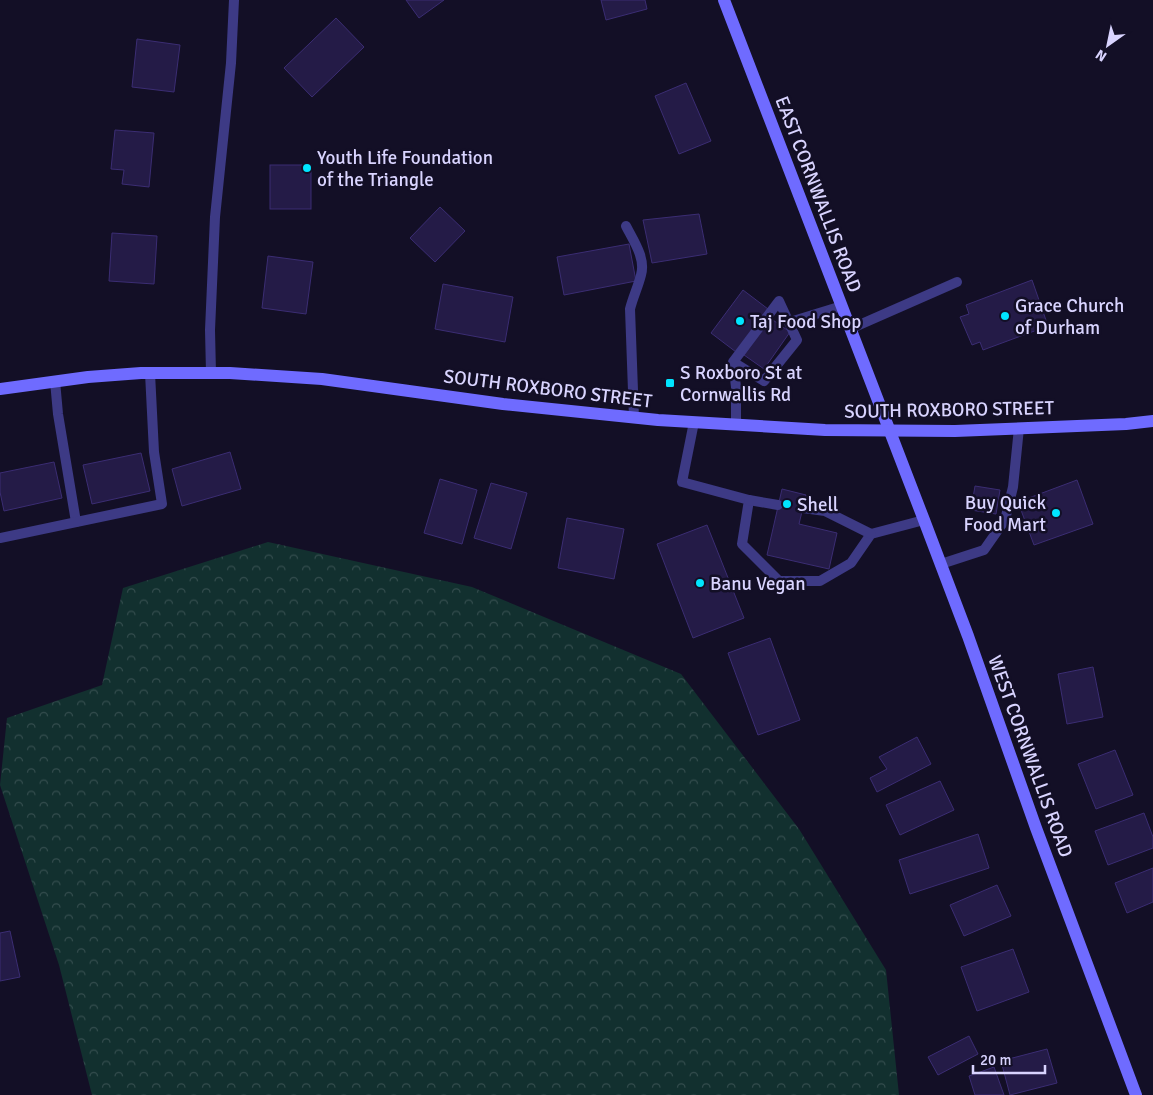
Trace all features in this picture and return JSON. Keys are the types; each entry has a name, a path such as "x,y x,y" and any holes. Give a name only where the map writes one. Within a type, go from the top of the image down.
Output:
{"street":[{"name":"EAST CORNWALLIS ROAD","path":"724,0 889,430"},
{"name":"SOUTH ROXBORO STREET","path":"0,389 55,380 150,373 211,373 322,379 504,404 634,418 825,430 955,431 1126,424 1153,420"},
{"name":"WEST CORNWALLIS ROAD","path":"889,430 941,564 1036,828 1136,1095"}],"lane":[{"path":"211,373 210,330 215,217 231,63 234,0"},
{"path":"626,226 640,254 642,273 630,309 634,418"},
{"path":"850,329 957,282"},
{"path":"733,362 764,381 797,340 780,301 733,362 736,387 736,425"},
{"path":"790,322 842,306"},
{"path":"0,538 162,504 154,452 150,373"},
{"path":"55,380 58,414 76,522"},
{"path":"694,422 682,482 749,500 778,505"},
{"path":"941,564 984,550 1005,520 1013,487 1019,428"},
{"path":"749,500 742,544 779,581 820,581 851,563 871,534 924,520"},
{"path":"803,508 825,511 871,534"}],"green space":[{"path":"268,542 472,587 681,674 799,829 886,970 899,1095 92,1095 59,965 0,785 7,718 102,685 123,588"}],"building":[{"path":"406,0 444,0 419,18"},
{"path":"601,0 645,0 647,9 606,20"},
{"path":"336,18 364,47 312,97 284,68"},
{"path":"137,39 180,45 174,92 132,87"},
{"path":"686,83 711,141 679,154 655,96"},
{"path":"115,130 154,133 149,187 122,184 124,170 111,169"},
{"path":"270,165 311,165 311,209 270,209"},
{"path":"440,207 465,231 435,262 410,238"},
{"path":"699,214 707,254 652,263 643,220"},
{"path":"112,233 157,236 154,284 109,281"},
{"path":"629,244 636,281 564,295 557,257"},
{"path":"268,256 313,262 306,314 262,308"},
{"name":"Grace Church of Durham","path":"1032,280 1048,326 983,350 980,342 972,345 960,317 969,314 966,305"},
{"path":"443,284 513,297 505,342 435,329"},
{"name":"Taj Food Shop","path":"743,290 768,309 736,352 711,333"},
{"path":"770,318 790,332 764,369 744,355"},
{"path":"230,452 241,489 182,506 172,469"},
{"path":"141,453 150,491 92,504 83,465"},
{"path":"54,462 62,498 4,511 0,492 0,473"},
{"path":"440,479 477,490 462,544 424,533"},
{"name":"Buy Quick Food Mart","path":"1077,480 1093,524 1034,545 1018,502"},
{"path":"491,483 527,493 511,549 474,538"},
{"path":"975,486 1000,490 996,514 971,510"},
{"path":"782,489 806,495 799,524 837,533 829,569 767,555"},
{"path":"567,518 624,529 614,579 558,568"},
{"path":"707,525 744,618 693,638 657,544"},
{"path":"770,638 800,720 758,735 728,653"},
{"path":"1093,667 1103,717 1067,724 1058,674"},
{"path":"917,737 931,764 877,792 870,778 887,769 879,757"},
{"path":"1115,750 1133,795 1096,809 1078,764"},
{"path":"940,781 954,810 900,835 886,805"},
{"path":"1144,813 1153,837 1153,848 1108,865 1095,831"},
{"path":"978,834 989,868 910,894 899,860"},
{"path":"1153,868 1153,902 1127,913 1115,883"},
{"path":"997,885 1011,916 964,936 950,905"},
{"path":"10,931 20,977 0,981 0,933"},
{"path":"1013,949 1029,992 977,1011 961,967"},
{"path":"969,1036 978,1054 938,1075 928,1057"},
{"path":"1047,1049 1057,1083 1010,1095 1001,1061"},
{"path":"994,1067 1004,1095 975,1095 969,1076"}],"place":[{"name":"Youth Life Foundation of the Triangle","path":"307,168"},
{"name":"Grace Church of Durham","path":"1005,316"},
{"name":"Taj Food Shop","path":"740,321"},
{"name":"S Roxboro St at Cornwallis Rd","path":"670,383"},
{"name":"Shell","path":"787,504"},
{"name":"Buy Quick Food Mart","path":"1056,513"},
{"name":"Banu Vegan","path":"700,583"}]}
